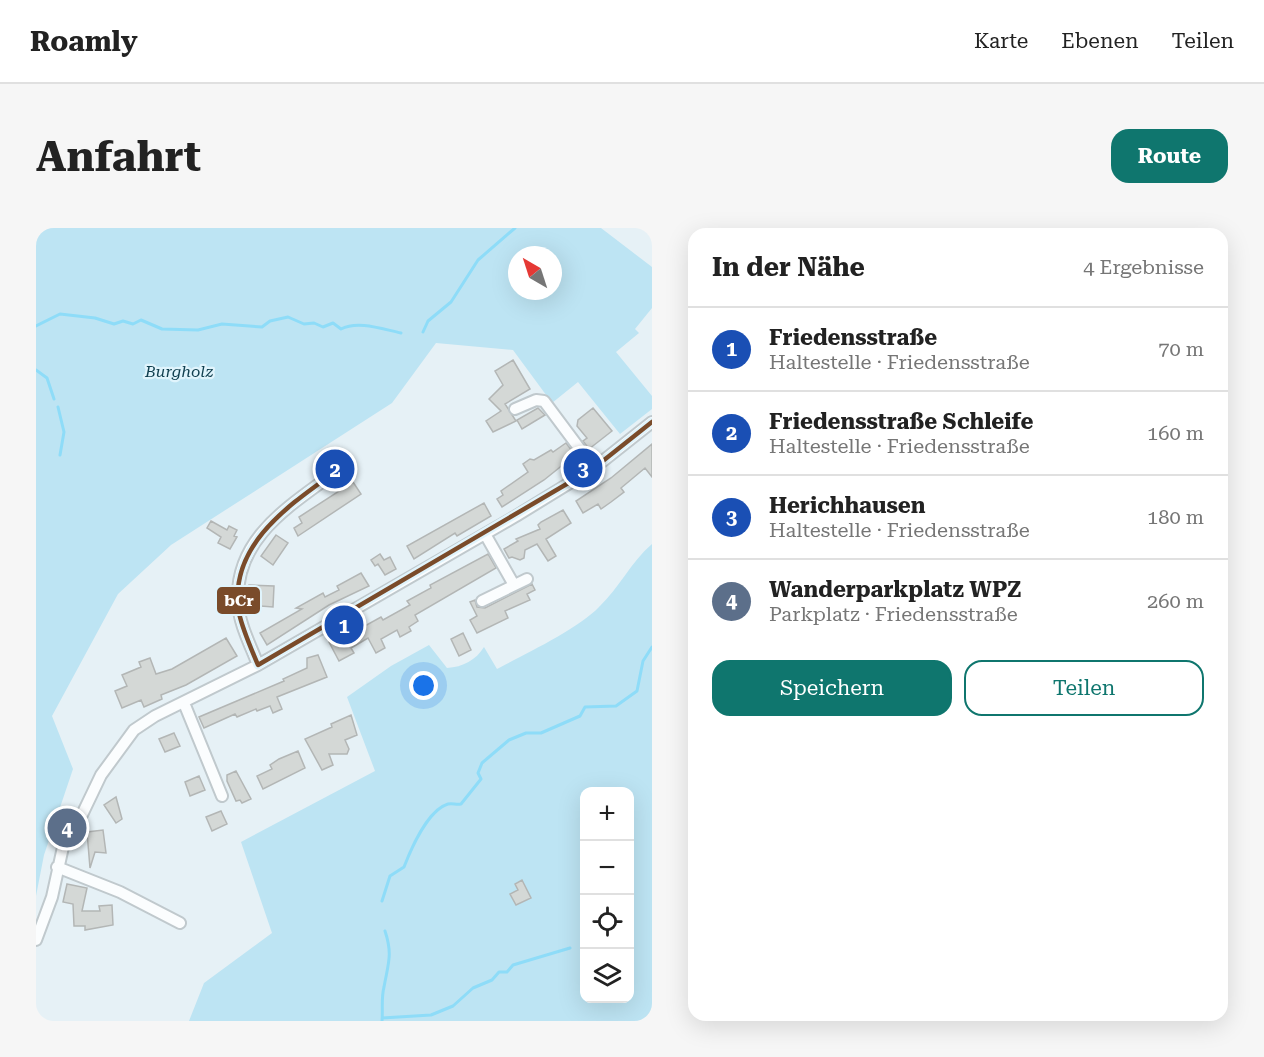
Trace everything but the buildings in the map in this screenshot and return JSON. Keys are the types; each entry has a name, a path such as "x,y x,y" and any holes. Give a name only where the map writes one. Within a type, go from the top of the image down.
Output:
{"street":[{"path":"515,409 536,400 544,401 594,468"},
{"path":"37,939 52,897 65,838 79,820 101,775 134,730 155,716 258,665 485,534 594,468 652,422"},
{"path":"258,665 242,625 238,605 243,562 251,545 274,519 342,467"},
{"path":"485,534 514,585"},
{"path":"482,601 527,579"},
{"path":"184,703 222,796"},
{"path":"57,867 120,892 180,923"}],"green space":[{"name":"Burgholz","path":"36,228 601,228 652,267 652,308 635,329 639,333 616,352 652,396 652,409 620,434 578,382 552,403 513,350 436,343 392,403 171,545 118,594 52,716 73,769 44,855 36,896"},
{"path":"652,544 652,1021 189,1021 204,983 272,933 241,842 375,771 347,697 391,666 429,645 447,668 468,662 484,647 497,669 551,641 590,615 606,600"}],"waterway":[{"path":"423,332 428,321 451,302 478,260 515,228"},
{"path":"36,326 60,314 95,318 114,324 123,321 133,324 141,320 162,329 198,330 222,324 262,327 270,321 288,317 304,324 314,323 323,327 333,323 341,329 362,325 401,333"},
{"path":"36,370 47,378 54,399"},
{"path":"58,407 64,432 60,455"},
{"path":"382,901 390,876 404,867 427,822 448,804 461,804 481,779 478,773 482,763 509,740 526,733 541,733 580,716 585,707 616,706 637,691 643,661 652,647"},
{"path":"382,1021 389,953 385,931"},
{"path":"382,1018 431,1015 453,1006 473,988 492,980 499,972 507,972 513,965 570,948"}],"transit line":[{"name":"bCr","path":"342,467 285,510 254,545 243,566 238,588 239,613 258,665 594,468 652,422"}],"place":[{"name":"Herichhausen","path":"583,468"},
{"name":"Friedensstraße Schleife","path":"335,469"},
{"name":"Friedensstraße","path":"344,625"},
{"name":"Wanderparkplatz WPZ","path":"67,828"}]}
